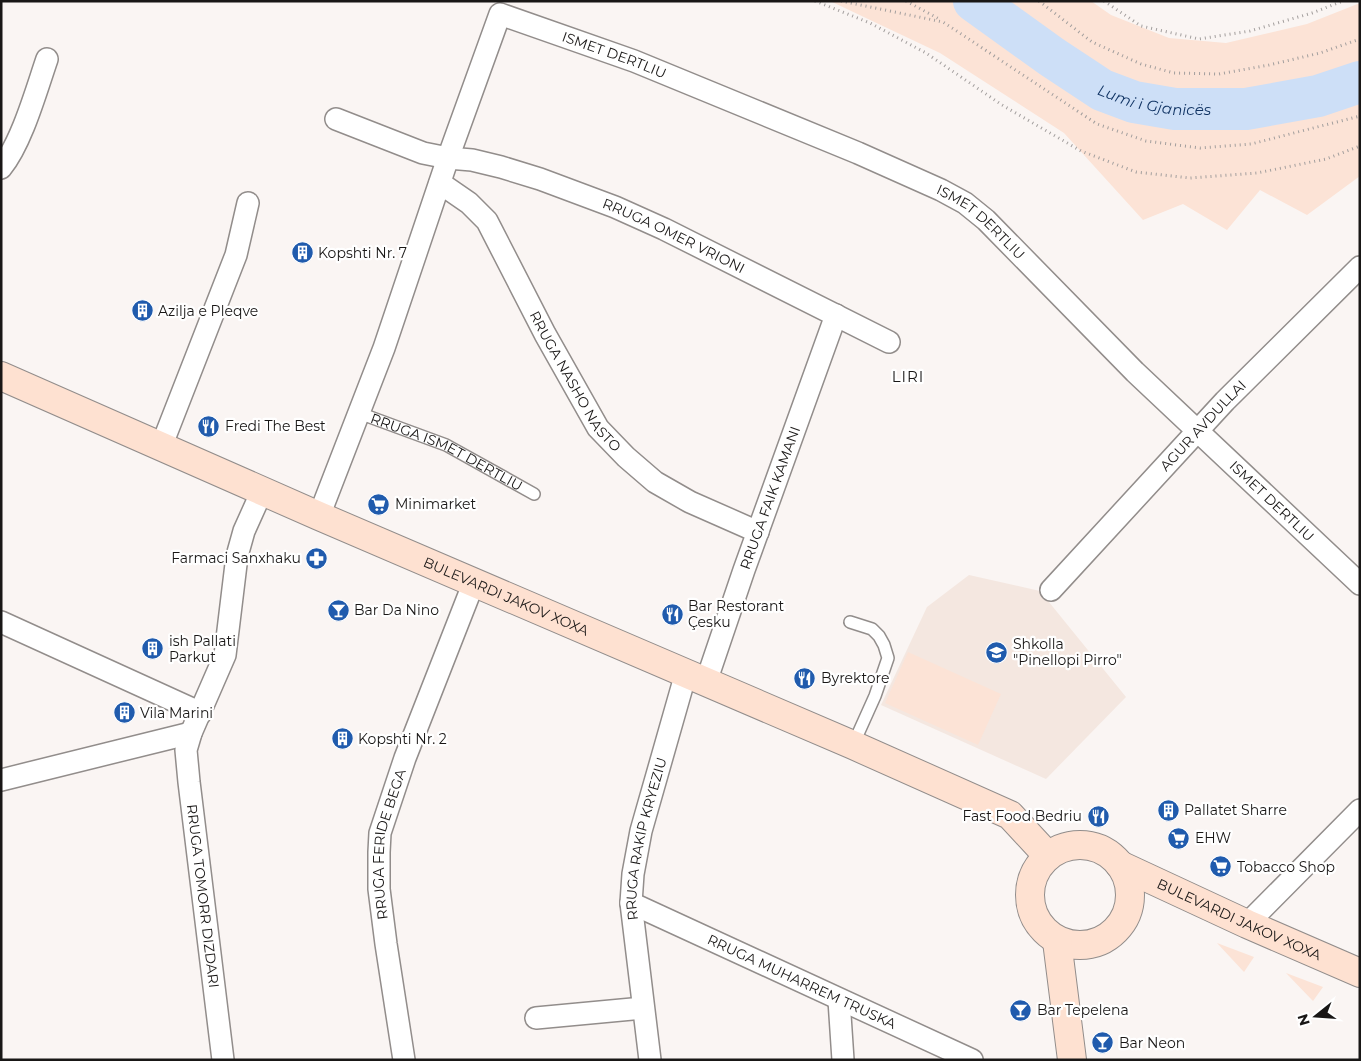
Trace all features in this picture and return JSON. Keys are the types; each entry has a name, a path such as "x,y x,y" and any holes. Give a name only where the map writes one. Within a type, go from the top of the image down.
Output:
{"main road":[{"name":"BULEVARDI JAKOV XOXA","path":"1,376 319,516 853,745 1010,815 1048,856"},
{"path":"1073,845 1087,845 1099,848 1111,855 1120,865 1127,876 1130,890 1128,909 1120,926 1110,936 1086,946 1073,945 1057,941 1040,926 1033,914 1030,888 1033,875 1048,856 1061,848 1073,845"},
{"name":"BULEVARDI JAKOV XOXA","path":"1120,865 1247,924 1360,973"},
{"path":"1057,941 1072,1060"}],"street":[{"name":"RRUGA ISMET DERTLIU","path":"319,516 384,348 448,158 500,14"},
{"name":"ISMET DERTLIU","path":"500,14 652,69 858,153 941,190 965,203 986,220 1135,372 1360,584"},
{"path":"1,168 26,118 47,59"},
{"path":"336,119 423,153 448,158"},
{"name":"RRUGA OMER VRIONI","path":"448,158 472,160 502,167 615,207 672,232 889,342"},
{"name":"RRUGA NASHO NASTO","path":"440,182 469,203 487,221 545,334 598,428 626,457 655,482 690,502 758,532"},
{"path":"161,447 236,255 248,203"},
{"name":"AGUR AVDULLAI","path":"1051,590 1267,357 1359,269"},
{"name":"RRUGA FAIK KAMANI","path":"696,678 728,614 836,315"},
{"name":"RRUGA TOMORR DIZDARI","path":"223,1060 186,750 226,655 237,556 244,531 262,491"},
{"name":"RRUGA FERIDE BEGA","path":"404,1060 379,889 378,852 380,833 405,758 474,582"},
{"path":"1,622 201,713"},
{"name":"RRUGA RAKIP KRYEZIU","path":"650,1060 631,903 633,874 642,831 696,678"},
{"path":"1,780 192,733"},
{"path":"1247,924 1360,810"},
{"name":"RRUGA MUHARREM TRUSKA","path":"631,903 972,1060"},
{"path":"840,1000 843,1060"},
{"path":"536,1018 643,1008"}],"lane":[{"name":"RRUGA ISMET DERTLIU","path":"359,413 446,445 534,494"},
{"path":"850,622 872,629 880,636 888,658 875,696 853,745"}],"path":[{"path":"815,1 870,23 926,53 1002,106 1082,151 1136,172 1190,178 1256,173 1326,159 1360,146"},
{"path":"841,1 943,22"},
{"path":"906,1 943,22 1097,124 1146,141 1200,148 1251,144 1360,116"},
{"path":"1039,1 1092,42 1141,64 1174,73 1219,74 1269,65 1320,52 1360,39"},
{"path":"1104,1 1141,26 1199,39 1250,31 1312,13 1343,1"}],"shaded area":[{"path":"830,1 1091,1 1111,15 1169,38 1226,43 1307,24 1360,3 1360,176 1307,215 1260,190 1227,230 1183,204 1143,220 1064,133 940,53"},
{"name":"Shkolla \"Pinellopi Pirro\"","path":"969,575 1040,591 1126,697 1046,779 881,705 927,607"},
{"path":"908,652 1001,694 978,745 885,703"},
{"path":"1217,943 1254,957 1244,972"},
{"path":"1286,973 1323,987 1313,1001"}],"waterway":[{"name":"Lumi i Gjanicës","path":"974,1 1102,90 1134,102 1175,109 1246,109 1318,96 1360,82"}],"place":[{"name":"Kopshti Nr. 7","path":"302,253"},
{"name":"Azilja e Pleqve","path":"142,311"},
{"name":"Fredi The Best","path":"209,426"},
{"name":"Minimarket","path":"379,504"},
{"name":"Farmaci Sanxhaku","path":"317,558"},
{"name":"Bar Da Nino","path":"338,610"},
{"name":"Bar Restorant Çesku","path":"672,614"},
{"name":"ish Pallati Parkut","path":"153,649"},
{"name":"Shkolla \"Pinellopi Pirro\"","path":"997,652"},
{"name":"Byrektore","path":"805,678"},
{"name":"Vila Marini","path":"124,713"},
{"name":"Kopshti Nr. 2","path":"342,739"},
{"name":"Pallatet Sharre","path":"1168,810"},
{"name":"Fast Food Bedriu","path":"1098,816"},
{"name":"EHW","path":"1179,838"},
{"name":"Tobacco Shop","path":"1221,867"},
{"name":"Bar Tepelena","path":"1021,1010"},
{"name":"Bar Neon","path":"1103,1043"}],"district":[{"name":"LIRI","path":"908,376"}]}
